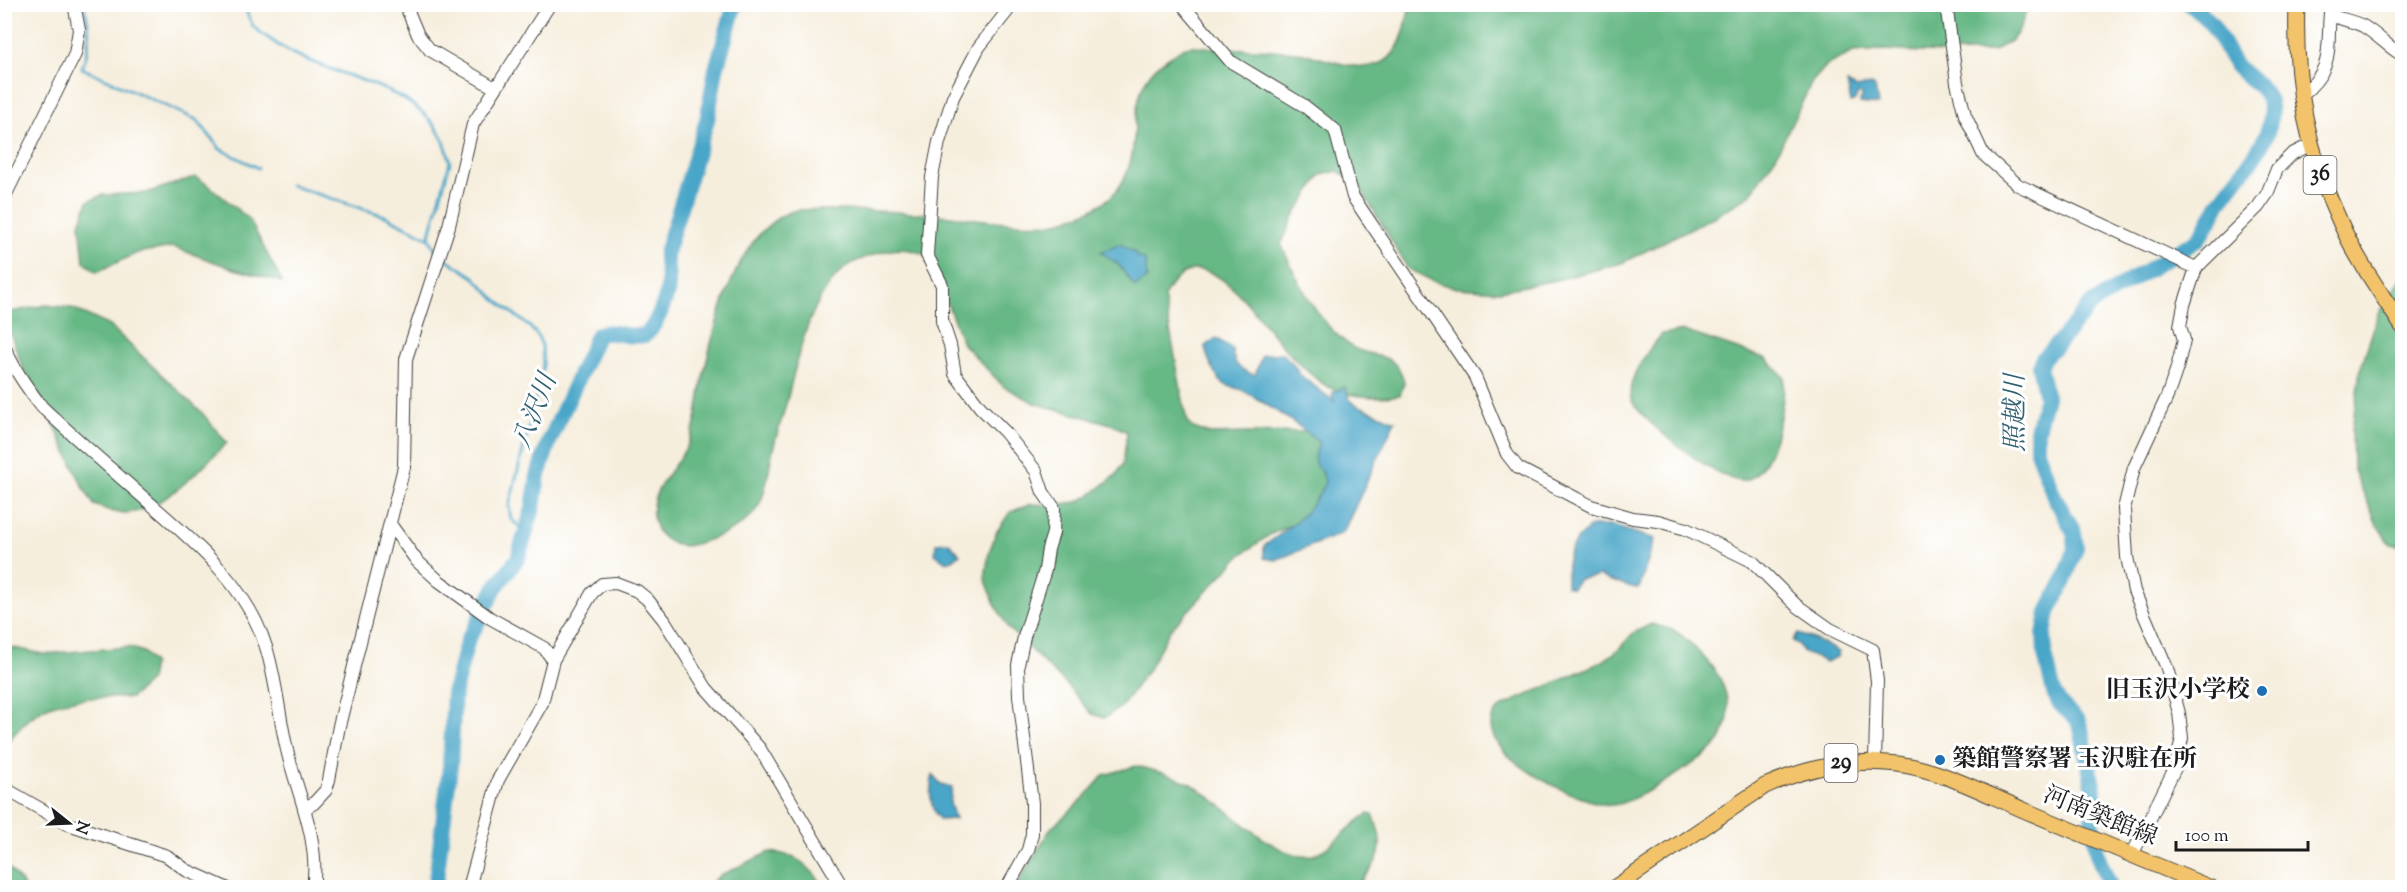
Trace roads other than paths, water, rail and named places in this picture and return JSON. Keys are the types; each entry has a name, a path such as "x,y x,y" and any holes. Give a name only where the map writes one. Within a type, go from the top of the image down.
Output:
{"main road":[{"name":"36","path":"2297,4 2296,37 2300,96 2310,145 2341,225 2403,326"},
{"name":"河南築館線","path":"1614,888 1765,786 1789,775 1841,762 1875,762 1931,772 2211,888"}],"street":[{"path":"4,198 75,54 79,30 74,4"},
{"path":"405,4 418,35 430,50 495,88"},
{"path":"304,809 314,803 326,790 339,726 404,467 406,359 440,256 473,124 550,4"},
{"path":"1007,888 1028,850 1032,834 1032,803 1019,696 1018,665 1024,636 1045,570 1053,533 1054,508 1043,492 1036,471 1005,432 980,407 955,374 950,345 942,321 942,285 927,255 932,177 939,142 953,97 979,47 1013,4"},
{"path":"1182,4 1230,61 1318,114 1335,130 1353,197 1475,377 1507,454 1518,468 1591,506 1686,529 1752,561 1796,605 1830,629 1873,650 1877,681 1875,762"},
{"path":"1946,4 1957,83 1965,115 1983,154 2019,185 2048,201 2159,249 2196,268"},
{"path":"2300,96 2327,66 2331,10 2374,33 2388,47 2403,55"},
{"path":"2126,852 2176,766 2182,738 2179,712 2167,668 2134,591 2127,557 2124,509 2134,468 2167,397 2177,369 2184,340 2180,326 2196,268 2258,207 2267,194 2277,169 2292,154 2310,145"},
{"path":"4,346 27,387 42,406 199,546 224,573 248,607 266,647 288,755 313,842 315,876 313,888"},
{"path":"390,524 417,561 472,606 544,648 553,660"},
{"path":"469,888 498,780 542,703 553,660 592,593 602,584 616,582 637,591 647,599 664,620 706,688 760,749 843,888"},
{"path":"4,788 65,823 166,856 186,870 226,888"}],"water":[{"path":"1847,83 1856,88 1871,85 1875,87 1878,105 1860,103 1861,95 1858,93 1855,101 1851,103"},
{"path":"1120,244 1145,260 1147,278 1135,287 1119,265 1101,252"},
{"path":"1216,338 1232,349 1234,360 1245,371 1255,375 1262,355 1282,353 1300,375 1334,401 1332,393 1345,387 1350,400 1357,405 1395,421 1343,533 1276,560 1264,558 1264,546 1307,511 1320,493 1325,482 1314,457 1319,444 1271,407 1221,381 1212,367 1205,347"},
{"path":"1592,526 1613,526 1655,539 1639,589 1600,576 1579,579 1572,588 1566,586 1568,559 1573,545"},
{"path":"948,542 960,554 946,562 935,554 936,543"},
{"path":"1798,634 1814,639 1839,652 1837,657 1826,662 1804,653 1793,641"},
{"path":"933,775 941,784 952,787 950,803 955,819 940,820 936,815 931,792"}],"waterway":[{"path":"83,4 89,37 82,68 197,120 220,149 258,168"},
{"path":"244,4 253,26 271,40 294,54 402,98 424,114 441,135 450,162 429,238"},
{"name":"八沢川","path":"435,888 450,767 454,692 468,639 495,588 518,558 533,508 538,475 549,442 598,334 644,335 660,313 668,286 666,253 707,120 716,69 735,4"},
{"name":"照越川","path":"2111,888 2097,854 2092,820 2096,799 2081,729 2078,721 2060,704 2054,693 2045,655 2044,635 2048,612 2064,581 2076,548 2074,532 2054,496 2037,451 2037,430 2046,397 2039,366 2044,357 2090,305 2197,240 2221,201 2262,144 2268,131 2271,119 2268,98 2259,86 2237,67 2206,17 2189,4"},
{"path":"290,185 385,216 429,238 437,252"},
{"path":"442,256 474,277 494,298 530,327 538,336 542,346 543,365 536,399 509,506 511,519 526,533"}],"place":[{"name":"旧玉沢小学校","path":"2262,691"},
{"name":"築館警察署 玉沢駐在所","path":"1940,760"}]}
